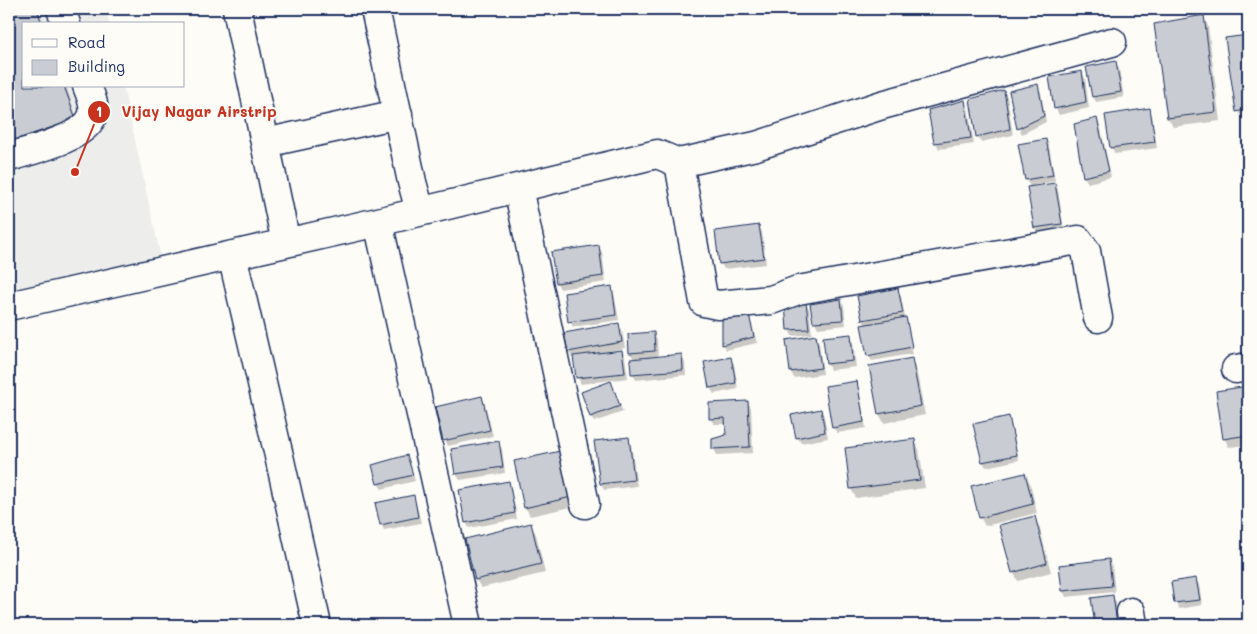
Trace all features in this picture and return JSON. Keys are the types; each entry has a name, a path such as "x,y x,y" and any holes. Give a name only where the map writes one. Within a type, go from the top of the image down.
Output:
{"street":[{"path":"61,9 65,22"},
{"path":"237,9 286,243"},
{"path":"375,9 412,182 420,211"},
{"path":"9,306 378,222 657,154 679,163 756,146 882,105 1112,42"},
{"path":"9,157 73,136 87,126 93,115 89,88"},
{"path":"265,143 398,114"},
{"path":"679,163 704,302 718,305 771,300 798,290 1078,240 1086,251 1098,318"},
{"path":"518,188 585,504"},
{"path":"378,222 468,625"},
{"path":"232,255 316,625"}],"shaded area":[{"path":"9,9 106,9 109,22 22,22 22,88 123,88 161,258 9,291"}],"building":[{"path":"9,9 37,9 41,22 22,22 22,88 65,88 76,119 9,142"},
{"path":"1204,15 1216,112 1167,118 1154,24"},
{"path":"1248,35 1248,109 1236,112 1225,38"},
{"path":"1116,61 1121,92 1092,97 1086,67"},
{"path":"1082,71 1086,102 1054,109 1049,77"},
{"path":"1038,84 1044,116 1017,129 1009,91"},
{"path":"1004,90 1010,129 976,137 970,99"},
{"path":"965,100 971,138 934,143 928,110"},
{"path":"1150,108 1155,142 1110,148 1105,115"},
{"path":"1097,118 1109,171 1083,177 1074,124"},
{"path":"1046,139 1053,175 1025,180 1018,144"},
{"path":"1055,183 1062,224 1034,228 1027,187"},
{"path":"759,225 764,258 719,264 715,231"},
{"path":"599,245 603,276 556,283 551,252"},
{"path":"612,286 616,315 568,322 564,293"},
{"path":"898,288 903,313 862,320 857,296"},
{"path":"841,299 843,320 813,322 810,304"},
{"path":"806,302 809,329 787,330 785,304"},
{"path":"748,310 754,337 722,345 722,315"},
{"path":"906,317 912,347 867,356 861,325"},
{"path":"619,323 622,342 568,352 564,333"},
{"path":"654,332 655,351 629,353 628,334"},
{"path":"851,334 853,361 826,364 823,337"},
{"path":"816,335 821,368 790,372 786,340"},
{"path":"622,350 625,373 576,378 573,356"},
{"path":"682,354 683,370 631,374 630,359"},
{"path":"731,357 736,383 709,388 704,362"},
{"path":"912,358 921,406 878,414 869,366"},
{"path":"611,381 620,406 590,417 581,392"},
{"path":"857,381 864,422 832,428 825,386"},
{"path":"1248,386 1248,435 1223,439 1216,391"},
{"path":"482,396 490,430 443,441 435,407"},
{"path":"748,401 750,447 712,449 712,439 726,435 725,418 709,419 709,403"},
{"path":"821,409 825,432 796,438 791,415"},
{"path":"1009,416 1017,455 982,462 973,424"},
{"path":"629,437 634,480 600,484 594,441"},
{"path":"915,439 920,480 850,489 845,448"},
{"path":"499,441 503,467 455,474 451,449"},
{"path":"565,450 576,496 524,508 514,461"},
{"path":"407,455 413,475 377,484 372,465"},
{"path":"1025,473 1033,504 979,518 971,486"},
{"path":"509,481 515,513 465,523 459,490"},
{"path":"414,495 418,517 380,525 375,503"},
{"path":"1035,516 1047,563 1012,573 999,525"},
{"path":"531,523 541,564 475,580 465,539"},
{"path":"1109,559 1112,586 1062,591 1059,565"},
{"path":"1196,578 1200,600 1174,603 1171,582"},
{"path":"1113,595 1117,625 1095,625 1091,598"}],"place":[{"name":"Vijay Nagar Airstrip","path":"75,172"}]}
